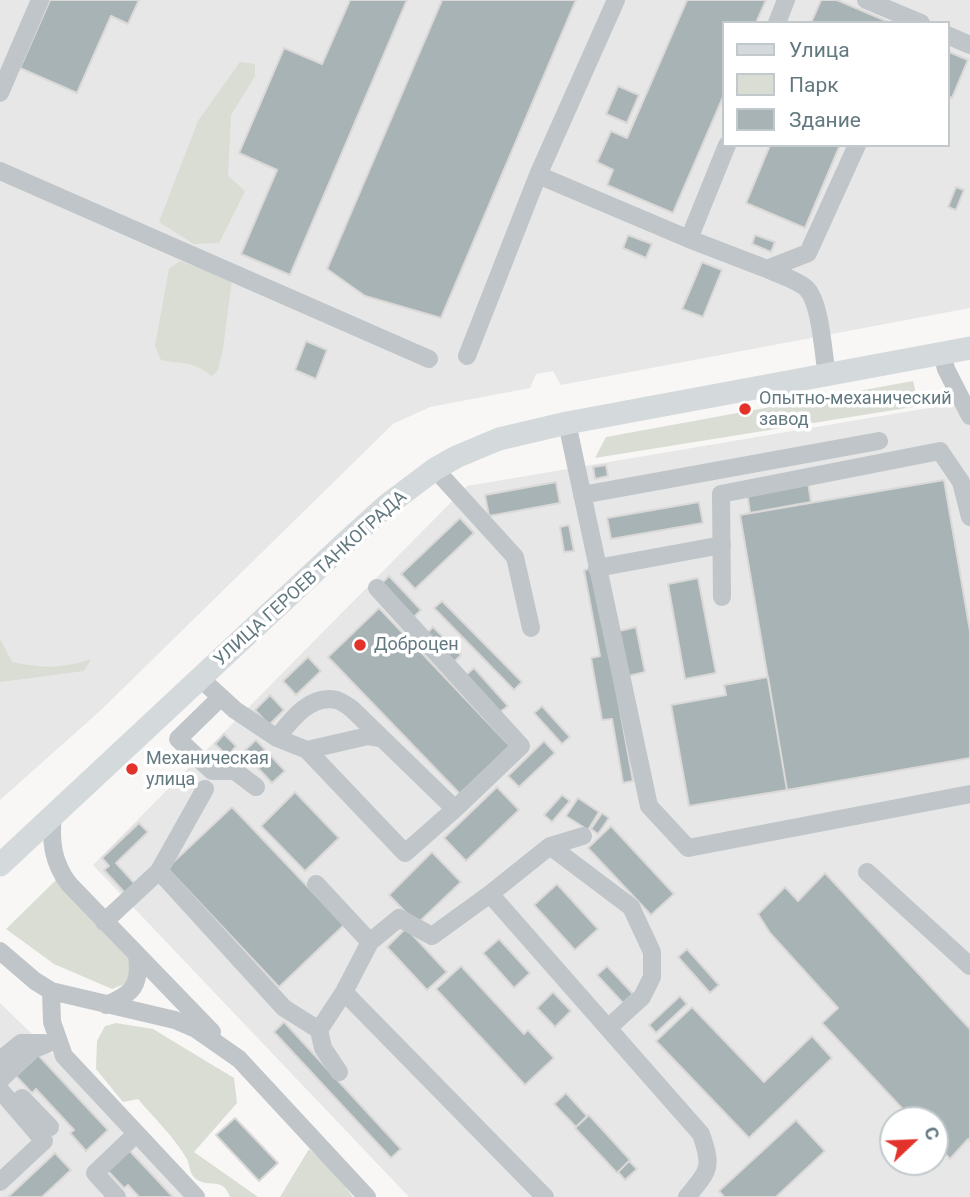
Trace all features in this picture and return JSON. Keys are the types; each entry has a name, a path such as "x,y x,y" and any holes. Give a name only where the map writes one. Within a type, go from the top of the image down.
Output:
{"main road":[{"name":"УЛИЦА ГЕРОЕВ ТАНКОГРАДА","path":"0,865 352,536 387,505 456,457 499,439 567,423 970,348"},
{"path":"0,848 33,835"}],"street":[{"path":"0,93 40,0"},
{"path":"467,356 538,175 616,0"},
{"path":"778,21 786,0"},
{"path":"866,0 913,21"},
{"path":"949,36 970,45"},
{"path":"690,239 726,147"},
{"path":"767,269 808,253 856,147"},
{"path":"0,171 429,359"},
{"path":"538,175 767,269 806,288 816,308 827,375"},
{"path":"942,353 946,369 970,416"},
{"path":"567,423 649,806 688,848 970,794"},
{"path":"582,495 878,441"},
{"path":"721,494 940,451 961,482 970,517"},
{"path":"435,470 515,557 531,628"},
{"path":"715,470 721,494 722,597"},
{"path":"597,568 722,545"},
{"path":"201,679 235,710 277,738 307,750 405,853 521,746 377,588"},
{"path":"221,697 178,739 212,771 235,771 256,787"},
{"path":"277,738 298,711 316,702 337,700 352,709 455,809"},
{"path":"307,750 368,736 380,738"},
{"path":"104,922 159,871 205,789"},
{"path":"53,816 51,836 61,873 104,922 239,1059 367,1197"},
{"path":"339,1072 323,1048 320,1030 370,942 399,918 432,936 491,894 550,846 583,836"},
{"path":"550,846 631,907 652,952 652,976 642,997 608,1028"},
{"path":"159,871 284,1008 320,1030"},
{"path":"867,872 970,966"},
{"path":"316,884 370,942"},
{"path":"491,894 701,1134 709,1156 707,1166 705,1175 687,1197"},
{"path":"0,951 51,991 187,1025 239,1059"},
{"path":"106,1005 128,994 136,984 139,970 137,954"},
{"path":"51,991 52,1041 196,1197"},
{"path":"344,992 545,1197"},
{"path":"0,1060 21,1043 52,1041"},
{"path":"1,1083 30,1051 52,1041"},
{"path":"1,1083 50,1127"},
{"path":"0,1182 44,1141 1,1083"},
{"path":"108,1194 95,1173 136,1133"}],"shaded area":[{"path":"0,0 970,0 970,308 561,385 553,371 536,374 530,388 430,407 393,424 101,710 0,800"},
{"path":"970,401 970,1197 409,1197 93,865 467,486"},
{"path":"0,1003 136,1134 192,1197 0,1197"}],"green space":[{"path":"240,62 255,64 255,76 231,115 228,176 245,191 219,243 194,244 159,222 198,121"},
{"path":"180,261 232,279 223,349 218,370 212,376 193,365 161,360 155,346 169,269"},
{"path":"913,381 919,406 595,458 606,437"},
{"path":"0,639 12,662 52,666 71,665 91,659 84,671 0,682"},
{"path":"57,879 127,952 132,966 127,983 112,989 54,964 6,929"},
{"path":"116,1023 153,1029 234,1078 237,1103 194,1152 258,1197 230,1197 223,1186 195,1178 182,1151 138,1099 123,1102 96,1069 97,1041 105,1026"},
{"path":"309,1149 328,1165 353,1197 280,1197"}],"building":[{"path":"50,0 139,0 128,24 111,16 77,93 20,68"},
{"path":"350,0 407,0 290,275 241,254 277,170 239,153 284,48 322,64"},
{"path":"442,0 576,0 441,318 365,296 327,269"},
{"path":"687,0 766,0 757,21 722,21 722,99 673,213 607,185 613,170 597,162 611,131 627,138"},
{"path":"821,0 837,0 886,21 812,21"},
{"path":"949,52 968,60 952,98 949,97"},
{"path":"618,86 639,95 627,123 606,114"},
{"path":"769,147 839,147 805,228 746,203"},
{"path":"956,187 964,190 956,210 948,207"},
{"path":"628,235 652,244 646,258 623,248"},
{"path":"755,235 775,242 771,252 752,244"},
{"path":"702,262 722,270 703,317 682,309"},
{"path":"306,341 327,350 316,379 295,370"},
{"path":"606,465 608,476 595,479 593,467"},
{"path":"944,480 970,631 970,758 787,790 740,515"},
{"path":"556,482 560,503 489,516 485,495"},
{"path":"808,482 811,502 750,513 747,492"},
{"path":"699,502 703,523 611,539 607,518"},
{"path":"460,518 474,533 415,589 401,574"},
{"path":"569,525 574,551 564,552 560,527"},
{"path":"594,568 633,781 623,783 612,719 602,720 591,658 600,656 584,570"},
{"path":"389,576 421,610 413,618 381,584"},
{"path":"698,578 716,673 685,679 668,584"},
{"path":"442,601 522,682 514,690 434,608"},
{"path":"379,608 510,746 460,794 328,657"},
{"path":"433,627 461,655 454,662 426,634"},
{"path":"636,627 645,672 624,677 615,632"},
{"path":"308,657 321,671 296,695 283,681"},
{"path":"474,668 508,706 500,712 466,675"},
{"path":"768,677 787,790 689,806 671,705 726,695 724,685"},
{"path":"270,695 284,710 269,725 255,710"},
{"path":"542,706 570,737 562,744 534,713"},
{"path":"224,734 236,746 228,756 215,744"},
{"path":"256,740 285,771 272,783 243,752"},
{"path":"544,741 555,753 519,787 508,776"},
{"path":"497,787 519,810 466,861 444,838"},
{"path":"295,792 339,838 305,871 261,826"},
{"path":"562,795 570,801 552,822 544,815"},
{"path":"578,798 599,812 588,830 566,816"},
{"path":"232,807 344,925 279,987 167,868"},
{"path":"602,813 609,818 598,834 591,829"},
{"path":"139,823 148,832 116,863 135,884 125,893 104,870 109,866 102,858"},
{"path":"611,826 674,894 651,915 588,848"},
{"path":"432,852 461,882 417,924 389,895"},
{"path":"825,873 970,1029 970,1141 968,1139 950,1159 949,1106 900,1106 822,1023 838,1008 770,933 758,914 785,887 798,901"},
{"path":"557,884 598,929 575,950 534,905"},
{"path":"406,928 447,972 427,990 387,947"},
{"path":"499,939 530,973 514,988 483,953"},
{"path":"687,949 719,985 710,993 678,957"},
{"path":"461,966 524,1034 528,1030 554,1058 525,1085 436,989"},
{"path":"607,966 633,994 623,1003 597,975"},
{"path":"553,992 571,1011 555,1027 537,1008"},
{"path":"680,996 687,1004 656,1033 649,1025"},
{"path":"692,1007 764,1082 812,1036 832,1058 749,1138 656,1041"},
{"path":"284,1022 401,1149 391,1158 274,1032"},
{"path":"38,1055 108,1130 86,1151 70,1133 74,1130 36,1089 32,1093 16,1076"},
{"path":"566,1093 587,1116 576,1127 554,1104"},
{"path":"589,1115 630,1160 617,1173 575,1128"},
{"path":"235,1118 278,1163 259,1181 216,1135"},
{"path":"796,1120 825,1151 776,1197 724,1197 719,1191"},
{"path":"129,1150 173,1197 139,1197 128,1185 124,1188 107,1170"},
{"path":"55,1153 71,1170 42,1197 8,1197"},
{"path":"629,1161 637,1169 625,1180 618,1172"}],"place":[{"name":"Опытно-механический завод","path":"745,409"},
{"name":"Доброцен","path":"360,645"},
{"name":"Механическая улица","path":"132,769"}]}
